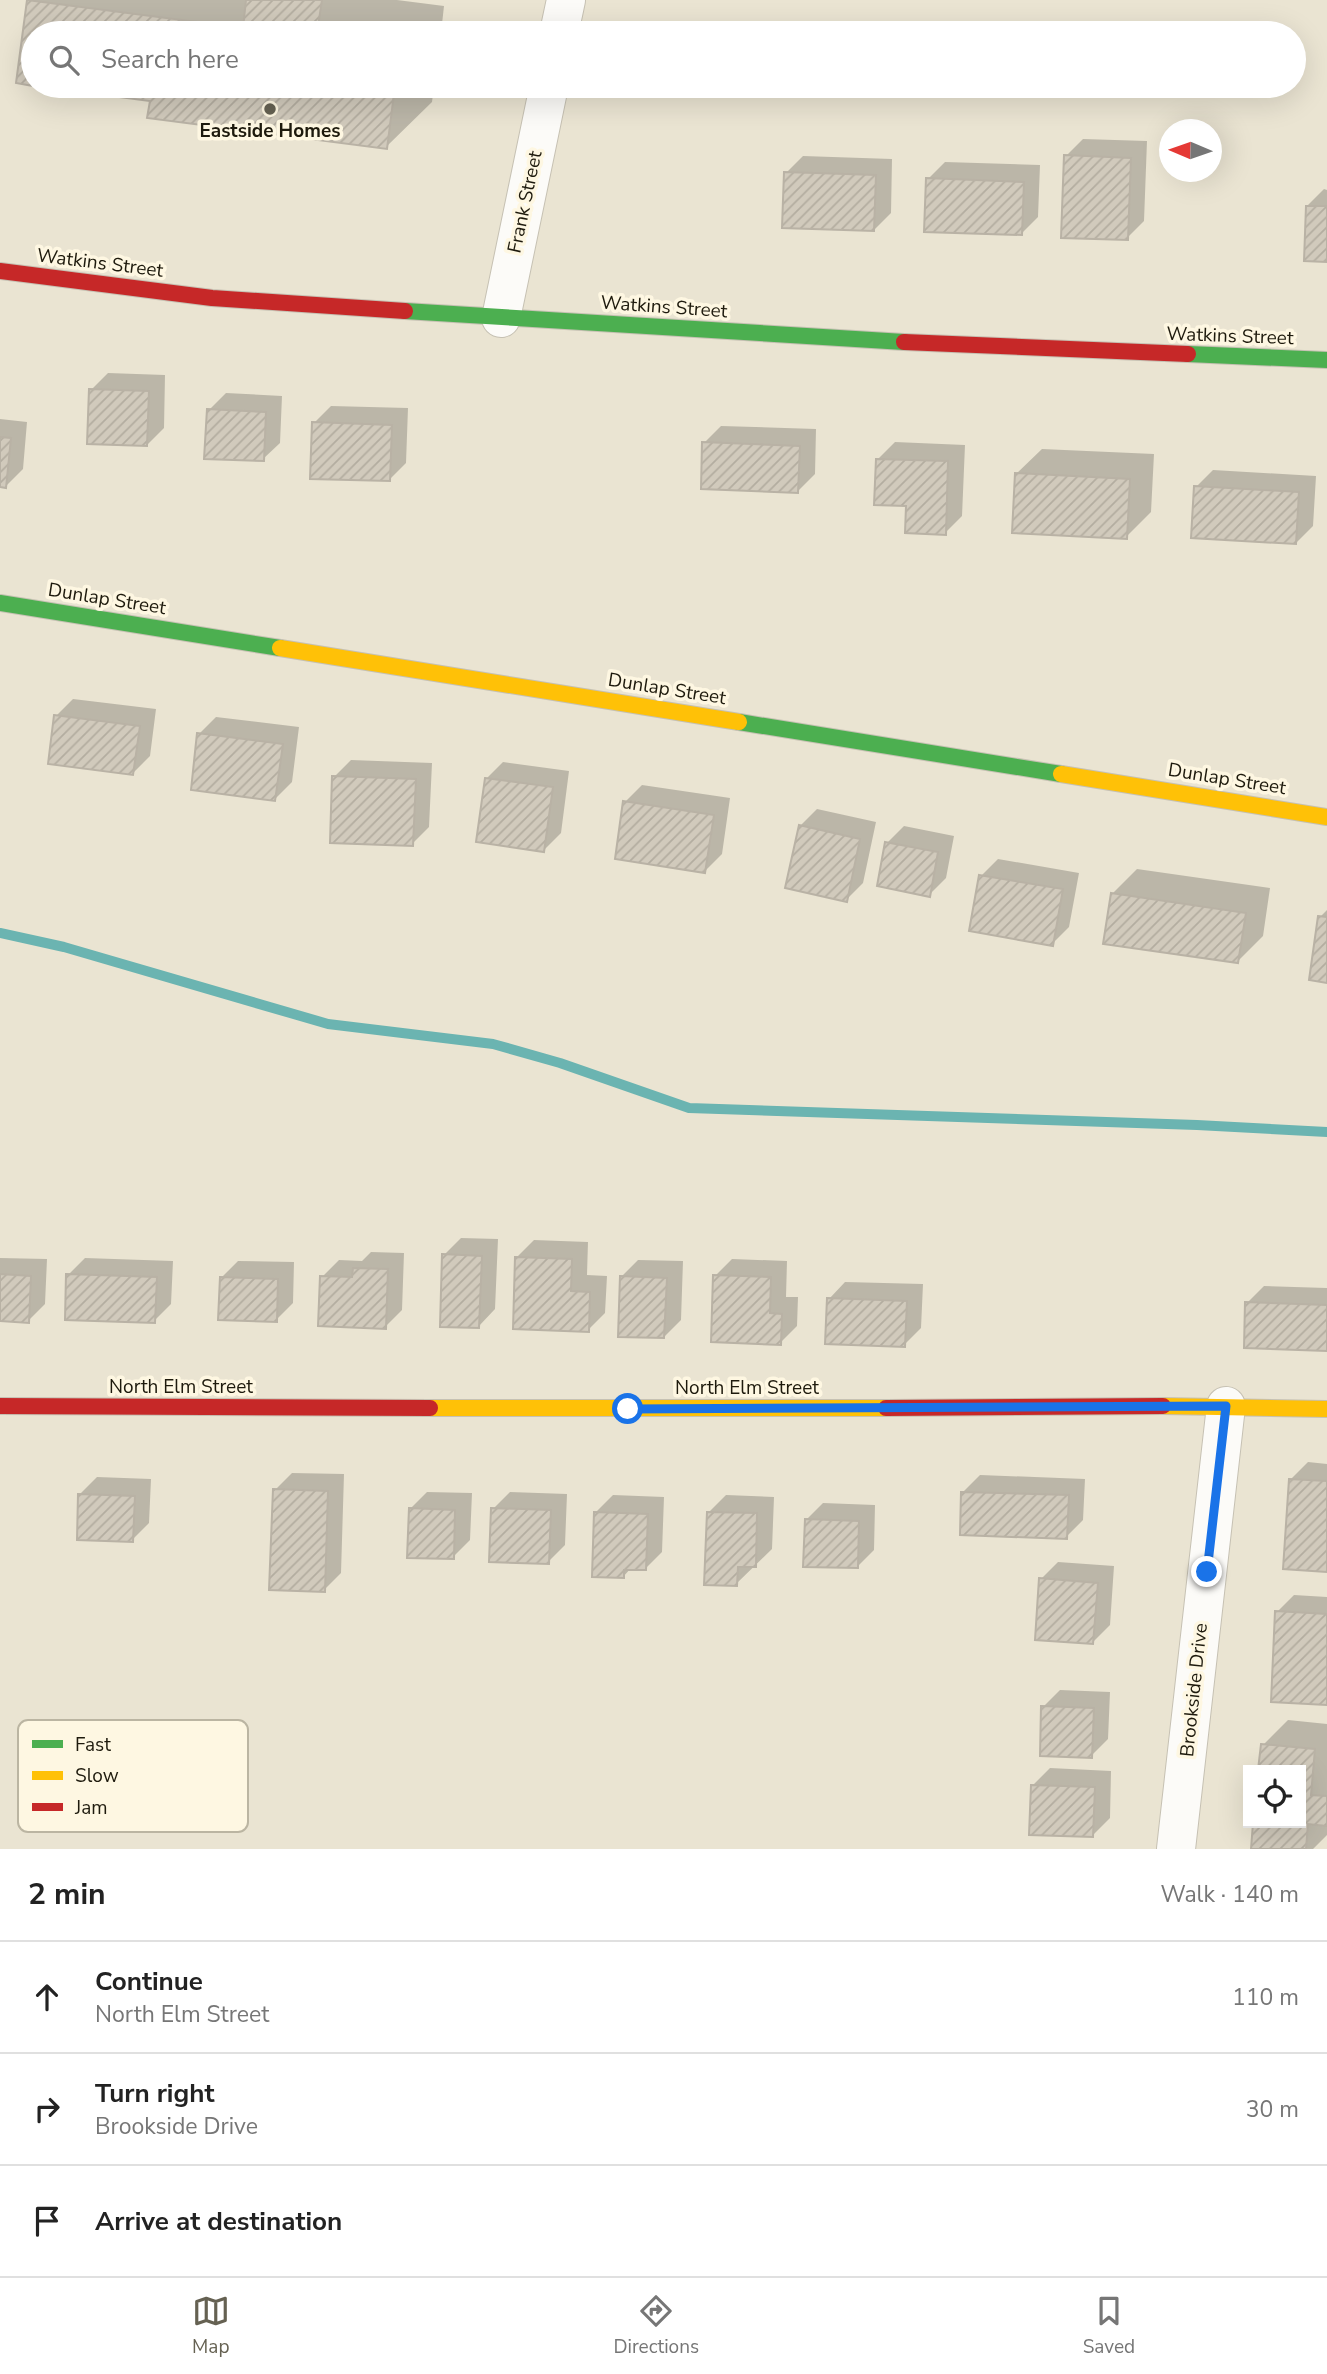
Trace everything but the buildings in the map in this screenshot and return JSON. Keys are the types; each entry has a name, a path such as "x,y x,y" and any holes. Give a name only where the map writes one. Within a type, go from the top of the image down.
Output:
{"street":[{"path":"562,21 566,0"},
{"name":"Frank Street","path":"501,318 547,98"},
{"name":"Watkins Street","path":"0,271 212,298 501,318 821,339 1327,360"},
{"name":"Dunlap Street","path":"0,603 1327,817"},
{"name":"North Elm Street","path":"0,1406 791,1409 1226,1406 1327,1409"},
{"name":"Brookside Drive","path":"1176,1849 1226,1406"}],"waterway":[{"path":"0,933 64,947 328,1024 493,1044 560,1063 689,1108 1197,1125 1327,1132"}],"traffic: fast":[{"path":"405,311 904,342"},
{"path":"1188,354 1327,360"},
{"path":"0,603 280,648"},
{"path":"739,722 1061,774"}],"traffic: slow":[{"path":"280,648 739,722"},
{"path":"1061,774 1327,817"},
{"path":"1163,1406 1327,1409"},
{"path":"430,1408 886,1408"}],"traffic: jam":[{"path":"0,271 212,298 405,311"},
{"path":"904,342 1188,354"},
{"path":"0,1406 430,1408"},
{"path":"886,1408 1163,1406"}],"place":[{"name":"Eastside Homes","path":"270,109"}],"route":[{"path":"628,1409 1226,1406 1207,1572"}]}
